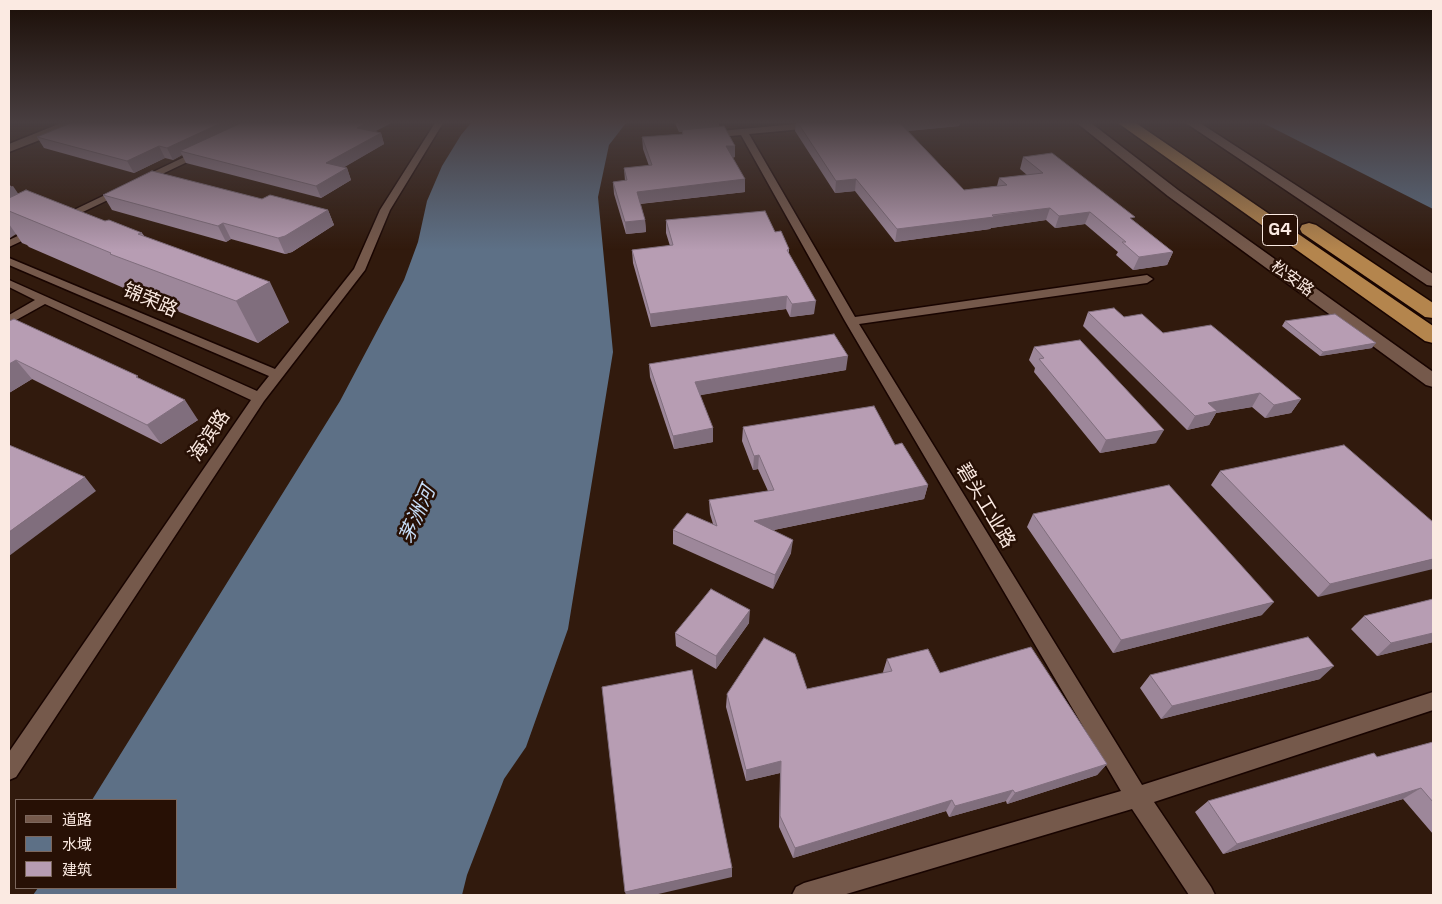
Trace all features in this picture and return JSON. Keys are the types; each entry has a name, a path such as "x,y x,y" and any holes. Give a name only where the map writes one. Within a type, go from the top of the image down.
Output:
{"highway":[{"name":"G4","path":"1187,165 1433,336"},
{"name":"G4","path":"1215,165 1433,312"}],"main road":[{"path":"1122,165 1173,193"},
{"name":"松安路","path":"1137,165 1433,381"},
{"path":"1257,165 1433,280"},
{"path":"1276,165 1373,226 1410,253 1433,275"}],"street":[{"path":"9,244 173,165"},
{"name":"海滨路","path":"9,770 260,398 358,270 385,210 413,165"},
{"name":"碧头工业路","path":"762,165 851,321 1137,797 1203,895"},
{"name":"锦荣路","path":"9,261 277,375"},
{"path":"851,321 1147,279"},
{"path":"9,283 260,398"},
{"path":"9,320 45,299"},
{"path":"804,895 1137,797 1433,701"}],"water":[{"name":"茅洲河","path":"605,165 598,197 613,352 568,629 526,747 504,779 467,875 462,895 33,895 37,889 178,889 178,799 93,799 340,401 404,280 418,242 427,201 442,166"},
{"path":"1346,165 1433,165 1433,209"}],"building":[{"path":"235,165 335,165 347,168 316,186"},
{"path":"650,165 737,165 745,179 637,192 645,220 625,222 613,182 627,180 624,168"},
{"path":"826,165 940,165 964,190 1007,185 999,178 1043,173 1033,165 1068,165 1135,217 1130,218 1173,252 1139,257 1122,242 1126,242 1090,212 1059,216 1050,208 897,229 856,179 836,181"},
{"path":"152,171 262,199 270,195 328,210 285,236 278,238 223,223 218,226 103,195"},
{"path":"26,190 105,221 109,220 142,233 138,234 270,282 236,301 110,254 9,211 9,198"},
{"path":"765,211 775,232 781,231 789,249 787,250 816,301 792,304 787,296 650,314 632,250 673,245 666,220"},
{"path":"1114,308 1124,317 1142,314 1163,333 1211,325 1301,399 1274,405 1260,393 1208,403 1217,411 1195,416 1088,312"},
{"path":"1335,314 1376,343 1323,352 1285,321"},
{"path":"14,319 138,376 136,377 185,400 147,425 16,360 9,364 9,321"},
{"path":"834,334 848,356 695,382 713,428 673,436 649,364"},
{"path":"1080,340 1164,430 1106,440 1039,359 1044,358 1034,347"},
{"path":"874,406 895,445 902,443 928,485 754,521 793,540 775,575 673,530 687,513 717,526 709,500 774,490 759,455 754,456 743,427"},
{"path":"9,445 85,477 9,532"},
{"path":"1344,445 1433,522 1433,559 1330,584 1220,471"},
{"path":"1169,485 1274,602 1121,640 1033,514"},
{"path":"711,589 750,610 716,656 675,633"},
{"path":"1433,599 1433,633 1391,643 1364,616"},
{"path":"1308,637 1334,666 1172,706 1150,675"},
{"path":"764,638 795,654 807,689 892,671 887,659 928,649 940,673 1031,647 1107,764 1015,793 1013,790 955,806 952,800 795,848 780,816 781,761 746,770 727,694"},
{"path":"692,670 732,868 625,892 602,687"},
{"path":"1433,742 1433,802 1421,788 1237,844 1208,801 1374,753 1377,757"}]}
